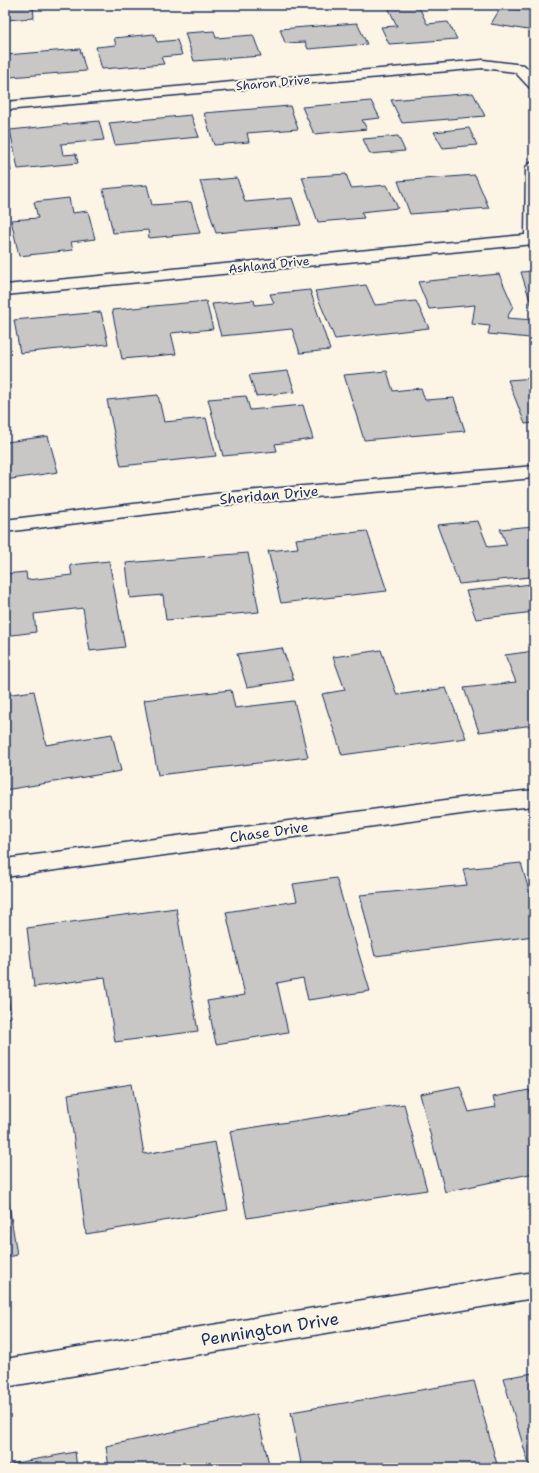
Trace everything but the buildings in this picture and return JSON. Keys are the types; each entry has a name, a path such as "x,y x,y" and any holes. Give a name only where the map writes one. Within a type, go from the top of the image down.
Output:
{"street":[{"name":"Sharon Drive","path":"5,106 483,64 519,68 534,84"},
{"path":"534,167 534,239"},
{"name":"Ashland Drive","path":"5,290 534,239"},
{"name":"Sheridan Drive","path":"5,526 222,499 534,472"},
{"name":"Chase Drive","path":"5,868 476,804 534,798"},
{"name":"Pennington Drive","path":"5,1373 534,1285"}]}
